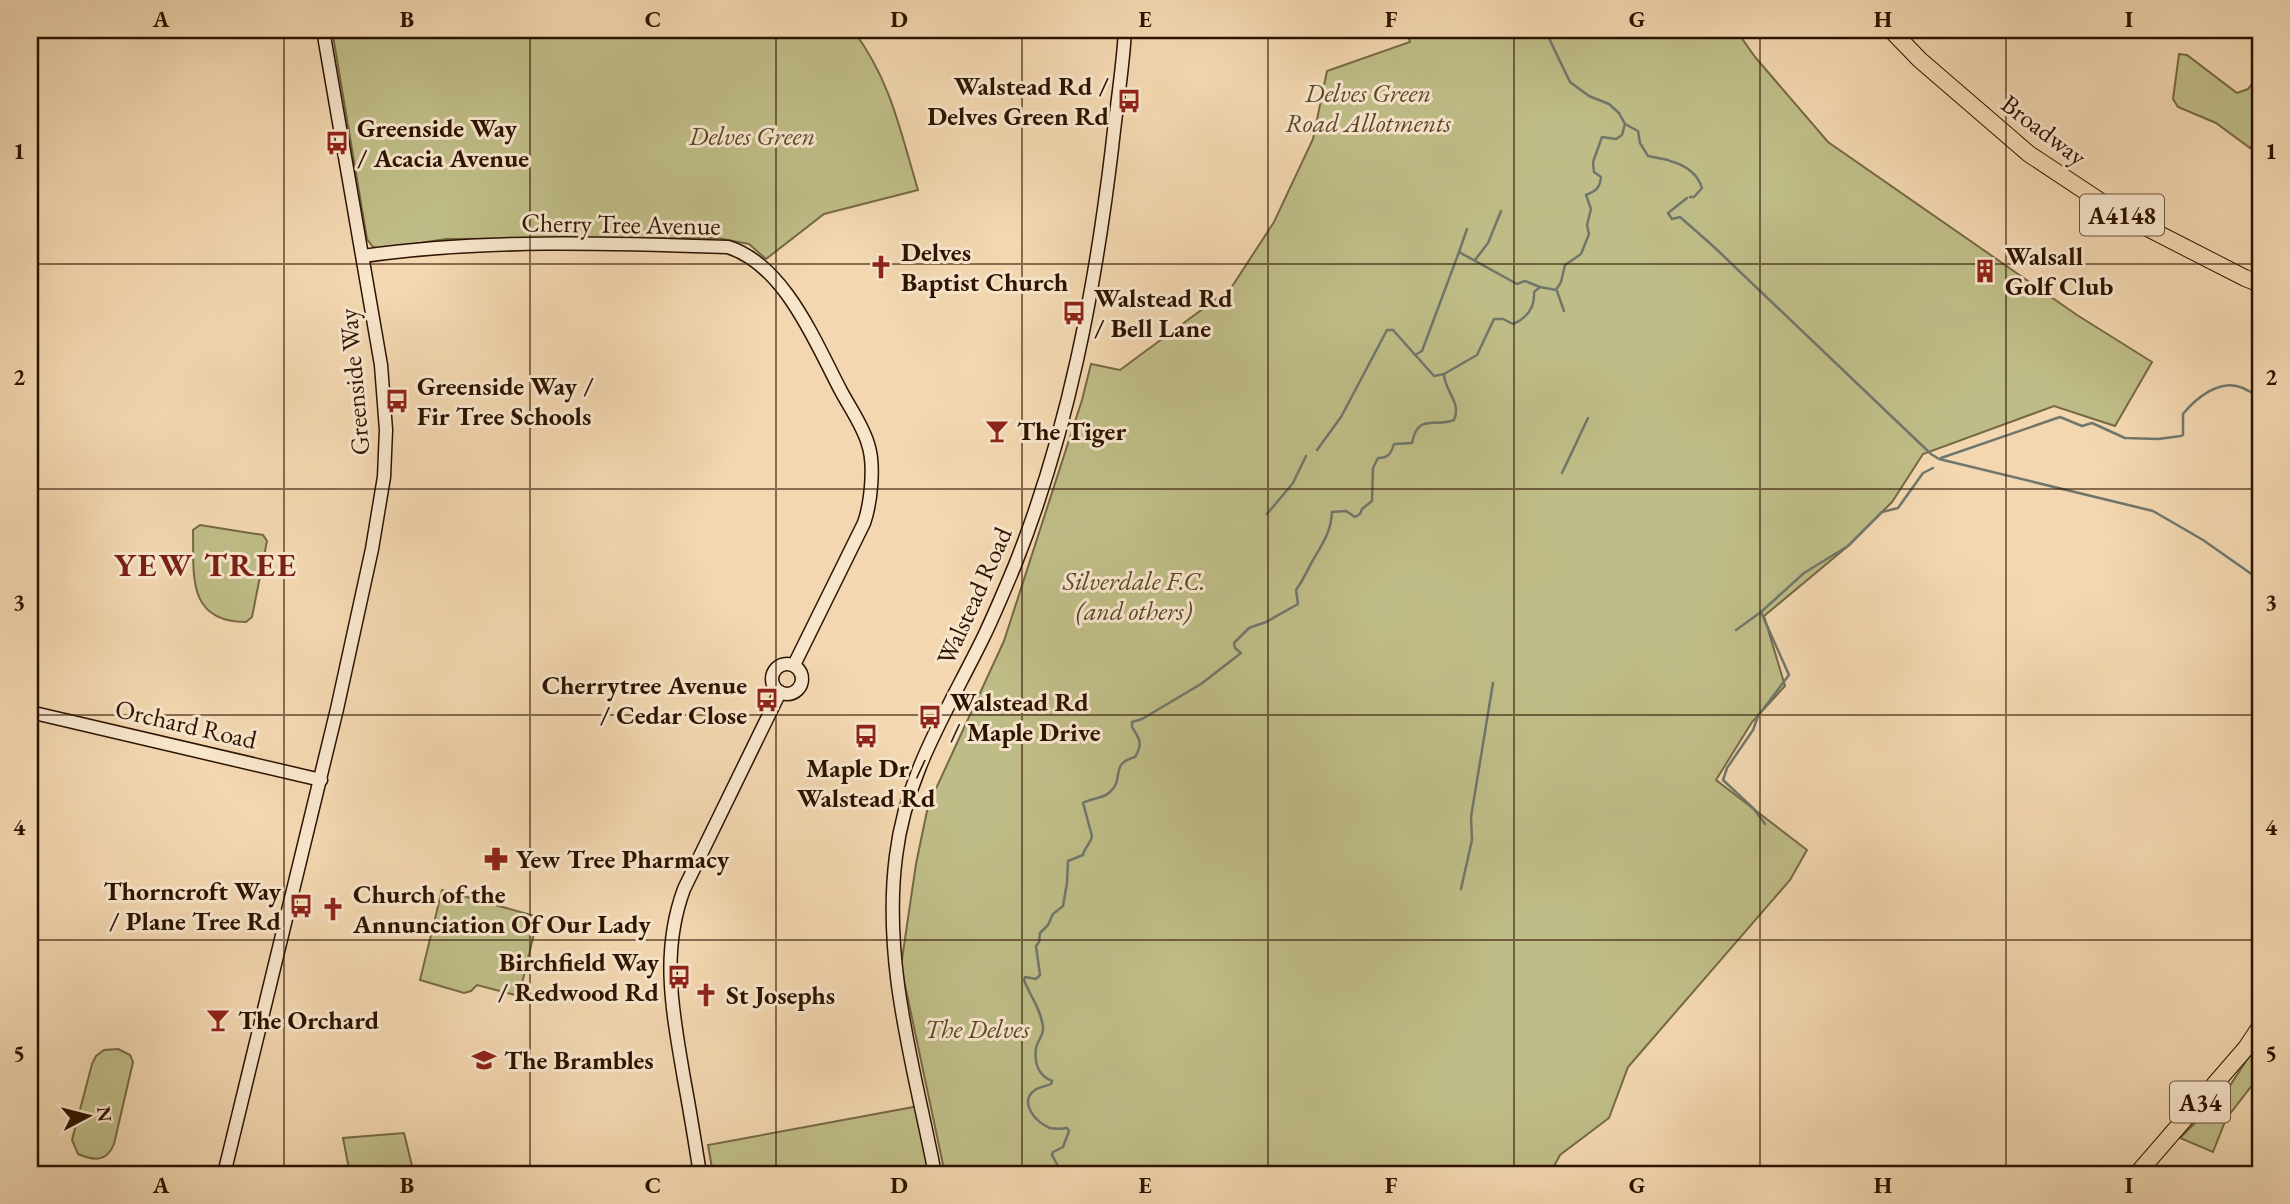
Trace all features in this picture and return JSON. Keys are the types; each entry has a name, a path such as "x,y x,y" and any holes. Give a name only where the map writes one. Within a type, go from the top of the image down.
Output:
{"highway":[{"name":"Broadway","path":"1891,30 1920,60 2029,154 2119,214 2260,284"},
{"name":"A34","path":"2137,1174 2229,1069 2260,1027"}],"street":[{"name":"Greenside Way","path":"224,1174 321,780 363,589 384,477 386,430 381,365 323,30"},
{"name":"Walstead Road","path":"935,1174 898,993 894,930 895,859 900,828 922,759 985,634 1015,565 1045,483 1068,397 1093,284 1125,30"},
{"name":"Cherry Tree Avenue","path":"363,256 475,245 579,244 728,247 746,253 757,261 792,301 869,444 869,509 794,665"},
{"path":"781,665 794,665 799,669 802,682 793,692 780,692 772,678 775,669 781,665"},
{"path":"700,1174 668,971 671,938 675,914 684,889 780,692"},
{"name":"Orchard Road","path":"35,712 321,780"}],"green space":[{"name":"Delves Green","path":"332,30 853,30 886,87 918,190 824,214 766,259 749,244 717,238 446,239 382,249 373,247 367,239"},
{"name":"Walsall Golf Club","path":"1406,30 1736,30 1755,57 1828,142 2077,315 2152,362 2115,426 2054,406 1923,454 1892,502 1848,546 1764,616 1785,686 1752,722 1716,780 1807,850 1790,880 1628,1067 1609,1118 1560,1155 1550,1174 945,1174 901,966 916,864 928,806 1004,641 1082,400 1091,364 1120,370 1231,288 1274,222 1313,139 1327,71 1410,42"},
{"path":"2179,54 2187,55 2237,93 2248,89 2260,73 2260,133 2250,148 2216,123 2178,107 2173,99"},
{"path":"200,525 263,535 267,541 252,617 246,622 227,620 213,614 203,604 197,592 193,563 193,530"},
{"path":"442,890 538,917 519,996 477,985 464,993 420,980"},
{"path":"2260,1040 2260,1075 2226,1119 2213,1152 2180,1138 2225,1093"},
{"path":"118,1049 130,1055 133,1062 114,1144 108,1154 95,1159 78,1154 72,1140 96,1056 104,1050"},
{"path":"919,1106 932,1174 713,1174 708,1145"},
{"path":"404,1133 414,1174 350,1174 343,1138"}],"waterway":[{"path":"1545,30 1570,82 1589,96 1609,104 1619,113 1625,124 1638,131 1640,143 1648,156 1668,160"},
{"path":"1062,1174 1052,1155 1063,1147 1069,1131 1067,1128 1045,1125 1035,1117 1029,1106 1030,1095 1052,1081 1043,1076 1036,1064 1036,1048 1043,1027 1038,1008 1024,980 1025,977 1036,979 1040,975 1036,946 1040,933 1053,914 1063,906 1068,861 1083,855 1091,839 1083,803 1110,792 1117,782 1122,764 1135,757 1140,742 1132,722 1142,719 1201,684 1241,653 1234,643 1249,628 1298,604 1296,590 1326,537 1332,512 1346,511 1355,517 1372,501 1373,468 1378,458 1389,455 1394,444 1412,443 1422,425 1454,420 1456,408 1444,374 1477,355 1494,319 1503,319 1513,324 1529,311 1534,292 1540,287 1556,290 1565,265 1581,254 1589,234 1587,225 1591,209 1586,195 1600,184 1601,177 1594,172 1593,162 1602,137 1616,139 1622,135 1625,124"},
{"path":"1670,161 1690,170 1700,182 1702,188 1694,197 1690,197"},
{"path":"1687,198 1668,213 1672,219 1680,217 1713,246 1931,454 1939,459 2153,511 2203,540 2260,580"},
{"path":"1475,260 1488,243 1501,211"},
{"path":"1459,252 1467,229"},
{"path":"1415,355 1422,351 1459,252 1517,284 1525,281 1540,287"},
{"path":"1557,291 1564,311"},
{"path":"1317,450 1341,417 1387,330 1393,330 1434,376 1444,374"},
{"path":"1941,458 2060,417 2082,426 2092,423 2125,438 2158,439 2181,436 2183,414 2194,402 2216,388 2232,385 2260,397"},
{"path":"1562,473 1588,418"},
{"path":"1267,514 1293,483 1306,456"},
{"path":"1765,824 1754,809 1723,780 1727,768 1753,730 1758,716 1789,675 1761,612 1804,573 1848,546 1882,512 1898,508 1923,473 1933,468"},
{"path":"1736,630 1761,612"},
{"path":"1461,889 1472,840 1471,817 1493,683"}],"place":[{"name":"Walstead Rd / Delves Green Rd","path":"1129,101"},
{"name":"Greenside Way / Acacia Avenue","path":"337,143"},
{"name":"Delves Baptist Church","path":"881,267"},
{"name":"Walsall Golf Club","path":"1985,271"},
{"name":"Walstead Rd / Bell Lane","path":"1074,313"},
{"name":"Greenside Way / Fir Tree Schools","path":"397,401"},
{"name":"The Tiger","path":"997,431"},
{"name":"Cherrytree Avenue / Cedar Close","path":"767,700"},
{"name":"Walstead Rd / Maple Drive","path":"930,717"},
{"name":"Maple Dr / Walstead Rd","path":"866,736"},
{"name":"Yew Tree Pharmacy","path":"496,859"},
{"name":"Thorncroft Way / Plane Tree Rd","path":"301,906"},
{"name":"Church of the Annunciation Of Our Lady","path":"333,909"},
{"name":"Birchfield Way / Redwood Rd","path":"679,977"},
{"name":"St Josephs","path":"706,995"},
{"name":"The Orchard","path":"218,1020"},
{"name":"The Brambles","path":"484,1060"}],"district":[{"name":"YEW TREE","path":"206,564"}],"park label":[{"name":"Delves Green Road Allotments","path":"1368,108"},
{"name":"Silverdale F.C. (and others)","path":"1134,596"},
{"name":"The Delves","path":"977,1029"}]}
